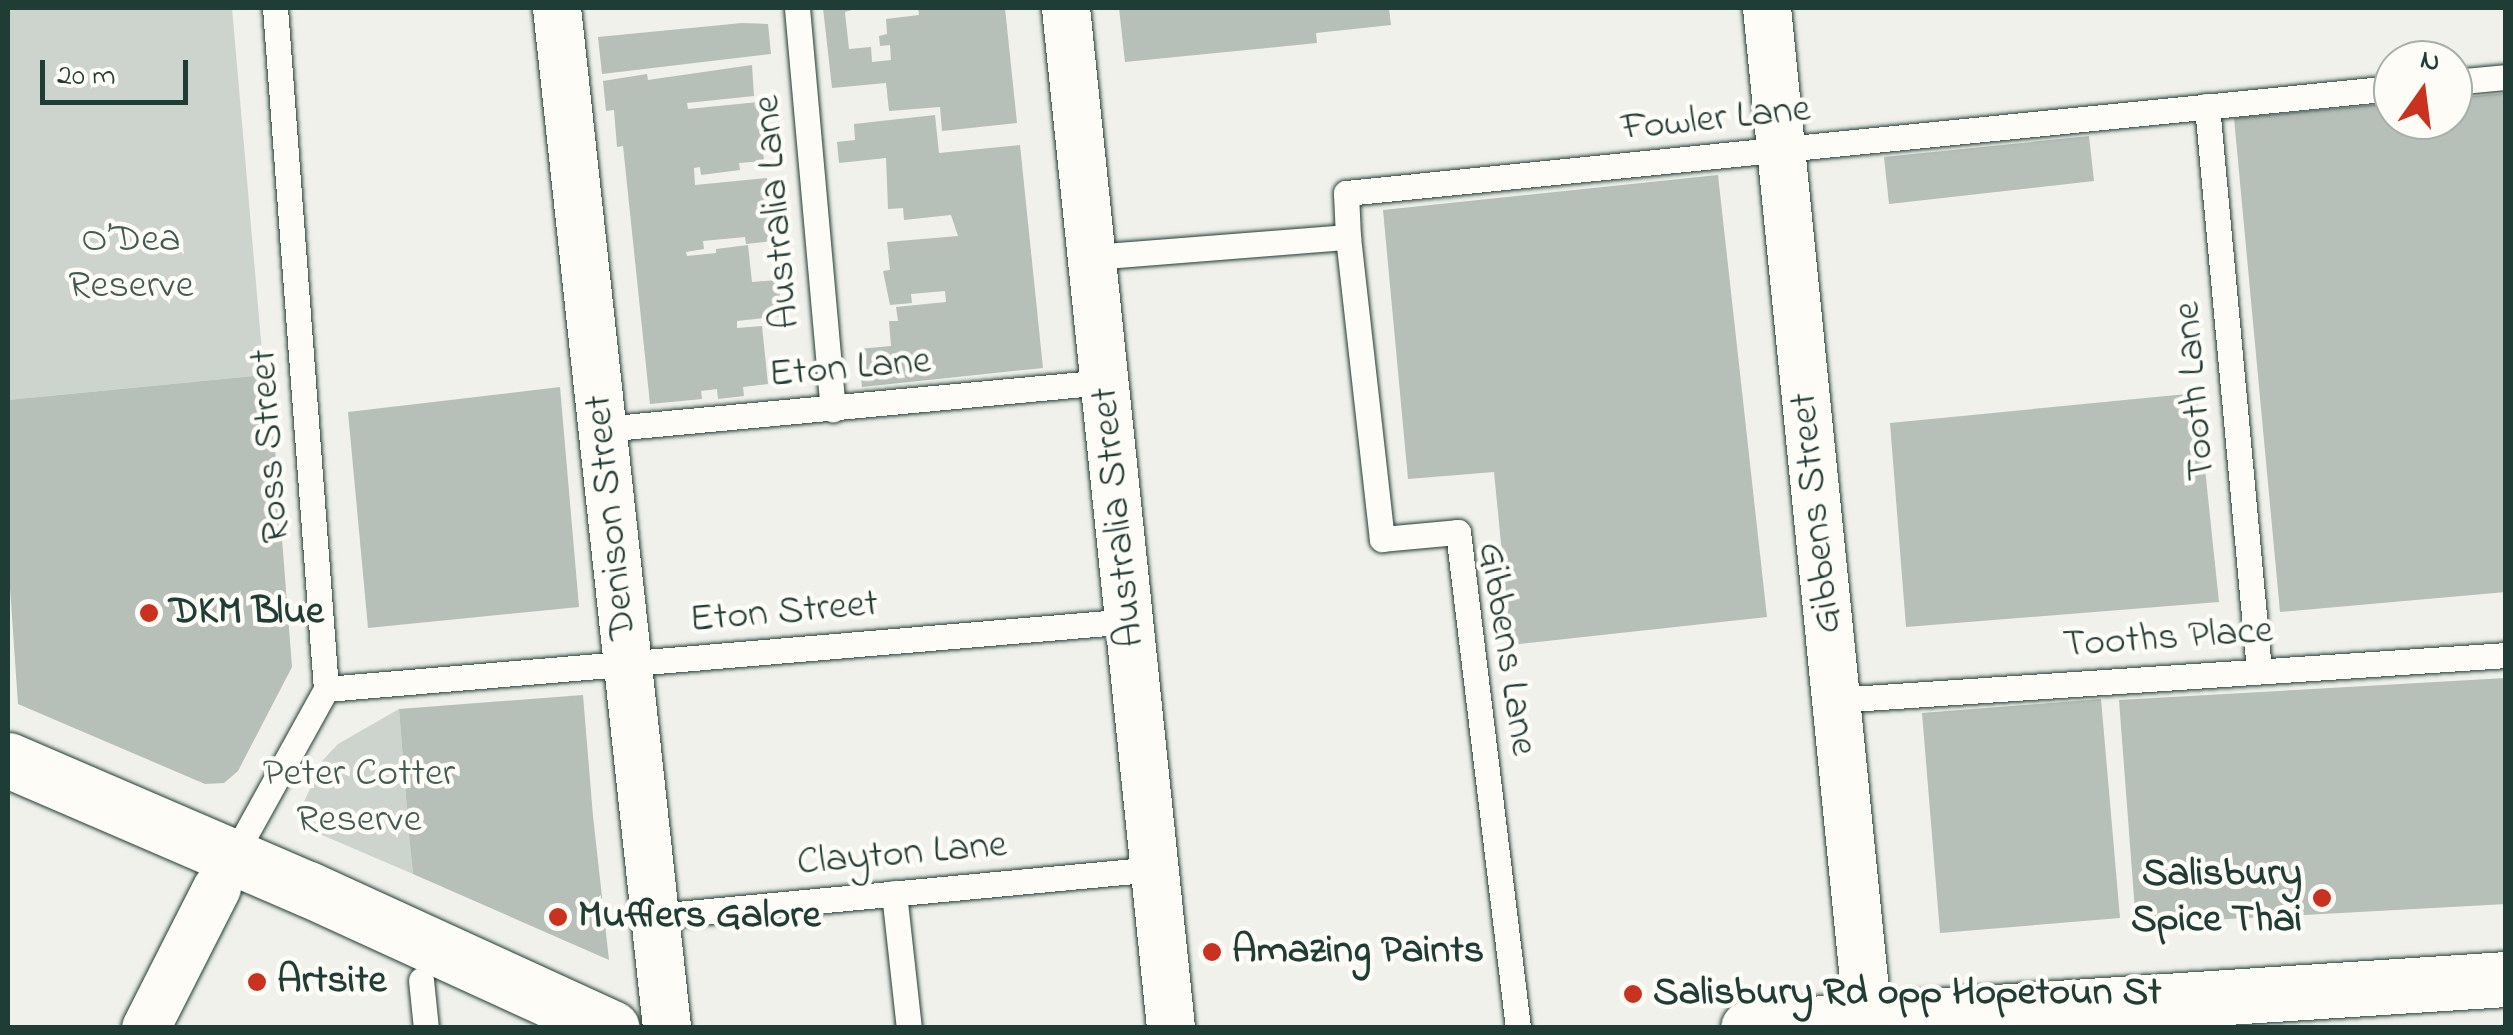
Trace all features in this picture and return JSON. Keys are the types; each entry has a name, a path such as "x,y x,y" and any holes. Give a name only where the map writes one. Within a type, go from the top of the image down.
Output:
{"main road":[{"path":"8,760 225,872 423,1004 530,1028"},
{"path":"8,798 225,872 612,1028"},
{"path":"1748,1028 1868,1019 2039,1018 2334,1008 2506,978"}],"street":[{"name":"Denison Street","path":"557,8 667,1028"},
{"name":"Australia Street","path":"1066,8 1171,1028"},
{"name":"Gibbens Street","path":"1767,8 1868,1019"},
{"path":"146,1028 225,872"}],"lane":[{"name":"Ross Street","path":"275,8 326,689"},
{"name":"Australia Lane","path":"798,8 834,409"},
{"path":"2473,80 2506,77"},
{"name":"Fowler Lane","path":"1348,237 1346,193 2373,90"},
{"name":"Tooth Lane","path":"2207,106 2260,670"},
{"path":"1092,258 1348,237"},
{"name":"Gibbens Lane","path":"1348,237 1382,539 1458,532 1518,1028"},
{"name":"Eton Lane","path":"602,429 1105,382"},
{"name":"Eton Street","path":"326,689 1130,621"},
{"name":"Tooths Place","path":"1836,700 2506,655"},
{"path":"225,872 326,689"},
{"name":"Clayton Lane","path":"656,916 1155,869"},
{"path":"894,893 909,1028"}],"green space":[{"name":"O’Dea Reserve","path":"8,8 232,8 264,375 8,400"},
{"name":"Peter Cotter Reserve","path":"399,709 413,874 308,829 303,804 323,760 338,744"}],"building":[{"path":"823,8 859,8 845,12 849,49 871,47 872,62 891,60 890,45 880,46 879,36 887,34 886,19 919,15 918,8 1005,8 1017,123 942,131 940,107 889,111 886,83 832,88"},
{"path":"1119,8 1389,8 1391,25 1316,33 1317,43 1125,62"},
{"path":"768,24 771,54 602,74 598,37"},
{"path":"752,65 754,96 687,103 688,109 758,102 764,161 739,163 740,170 701,175 700,167 694,168 695,185 767,178 773,241 746,244 745,237 703,241 704,249 686,252 687,256 716,253 716,249 748,245 752,282 778,280 782,316 737,321 737,328 762,326 768,384 743,387 744,396 718,399 717,389 701,391 702,399 650,404 623,146 617,147 614,110 606,111 603,81 647,74 648,80"},
{"path":"2506,93 2506,592 2280,612 2234,118 2373,105 2373,140 2473,140 2473,96"},
{"path":"935,115 939,153 1020,145 1043,368 862,387 858,349 891,346 889,321 898,321 896,307 946,302 945,291 911,294 912,303 890,305 883,271 890,270 887,242 958,236 951,215 904,220 903,208 888,209 886,158 839,163 837,142 855,140 854,124"},
{"path":"2089,136 2094,181 1889,204 1884,157"},
{"path":"1718,175 1767,617 1511,645 1494,472 1408,479 1383,210"},
{"name":"DKM Blue","path":"264,375 267,411 272,411 292,667 238,771 224,783 205,784 18,704 8,559 8,400"},
{"path":"560,387 579,607 368,628 348,412"},
{"path":"2197,393 2219,602 1906,627 1890,423"},
{"path":"2506,678 2506,904 2136,924 2119,700"},
{"path":"583,695 609,960 413,874 409,835 399,709"},
{"path":"2101,699 2120,918 1940,933 1922,713"}],"place":[{"name":"DKM Blue","path":"149,613"},
{"name":"Salisbury Spice Thai","path":"2322,898"},
{"name":"Mufflers Galore","path":"558,917"},
{"name":"Amazing Paints","path":"1212,952"},
{"name":"Artsite","path":"257,982"},
{"name":"Salisbury Rd opp Hopetoun St","path":"1633,994"}]}
